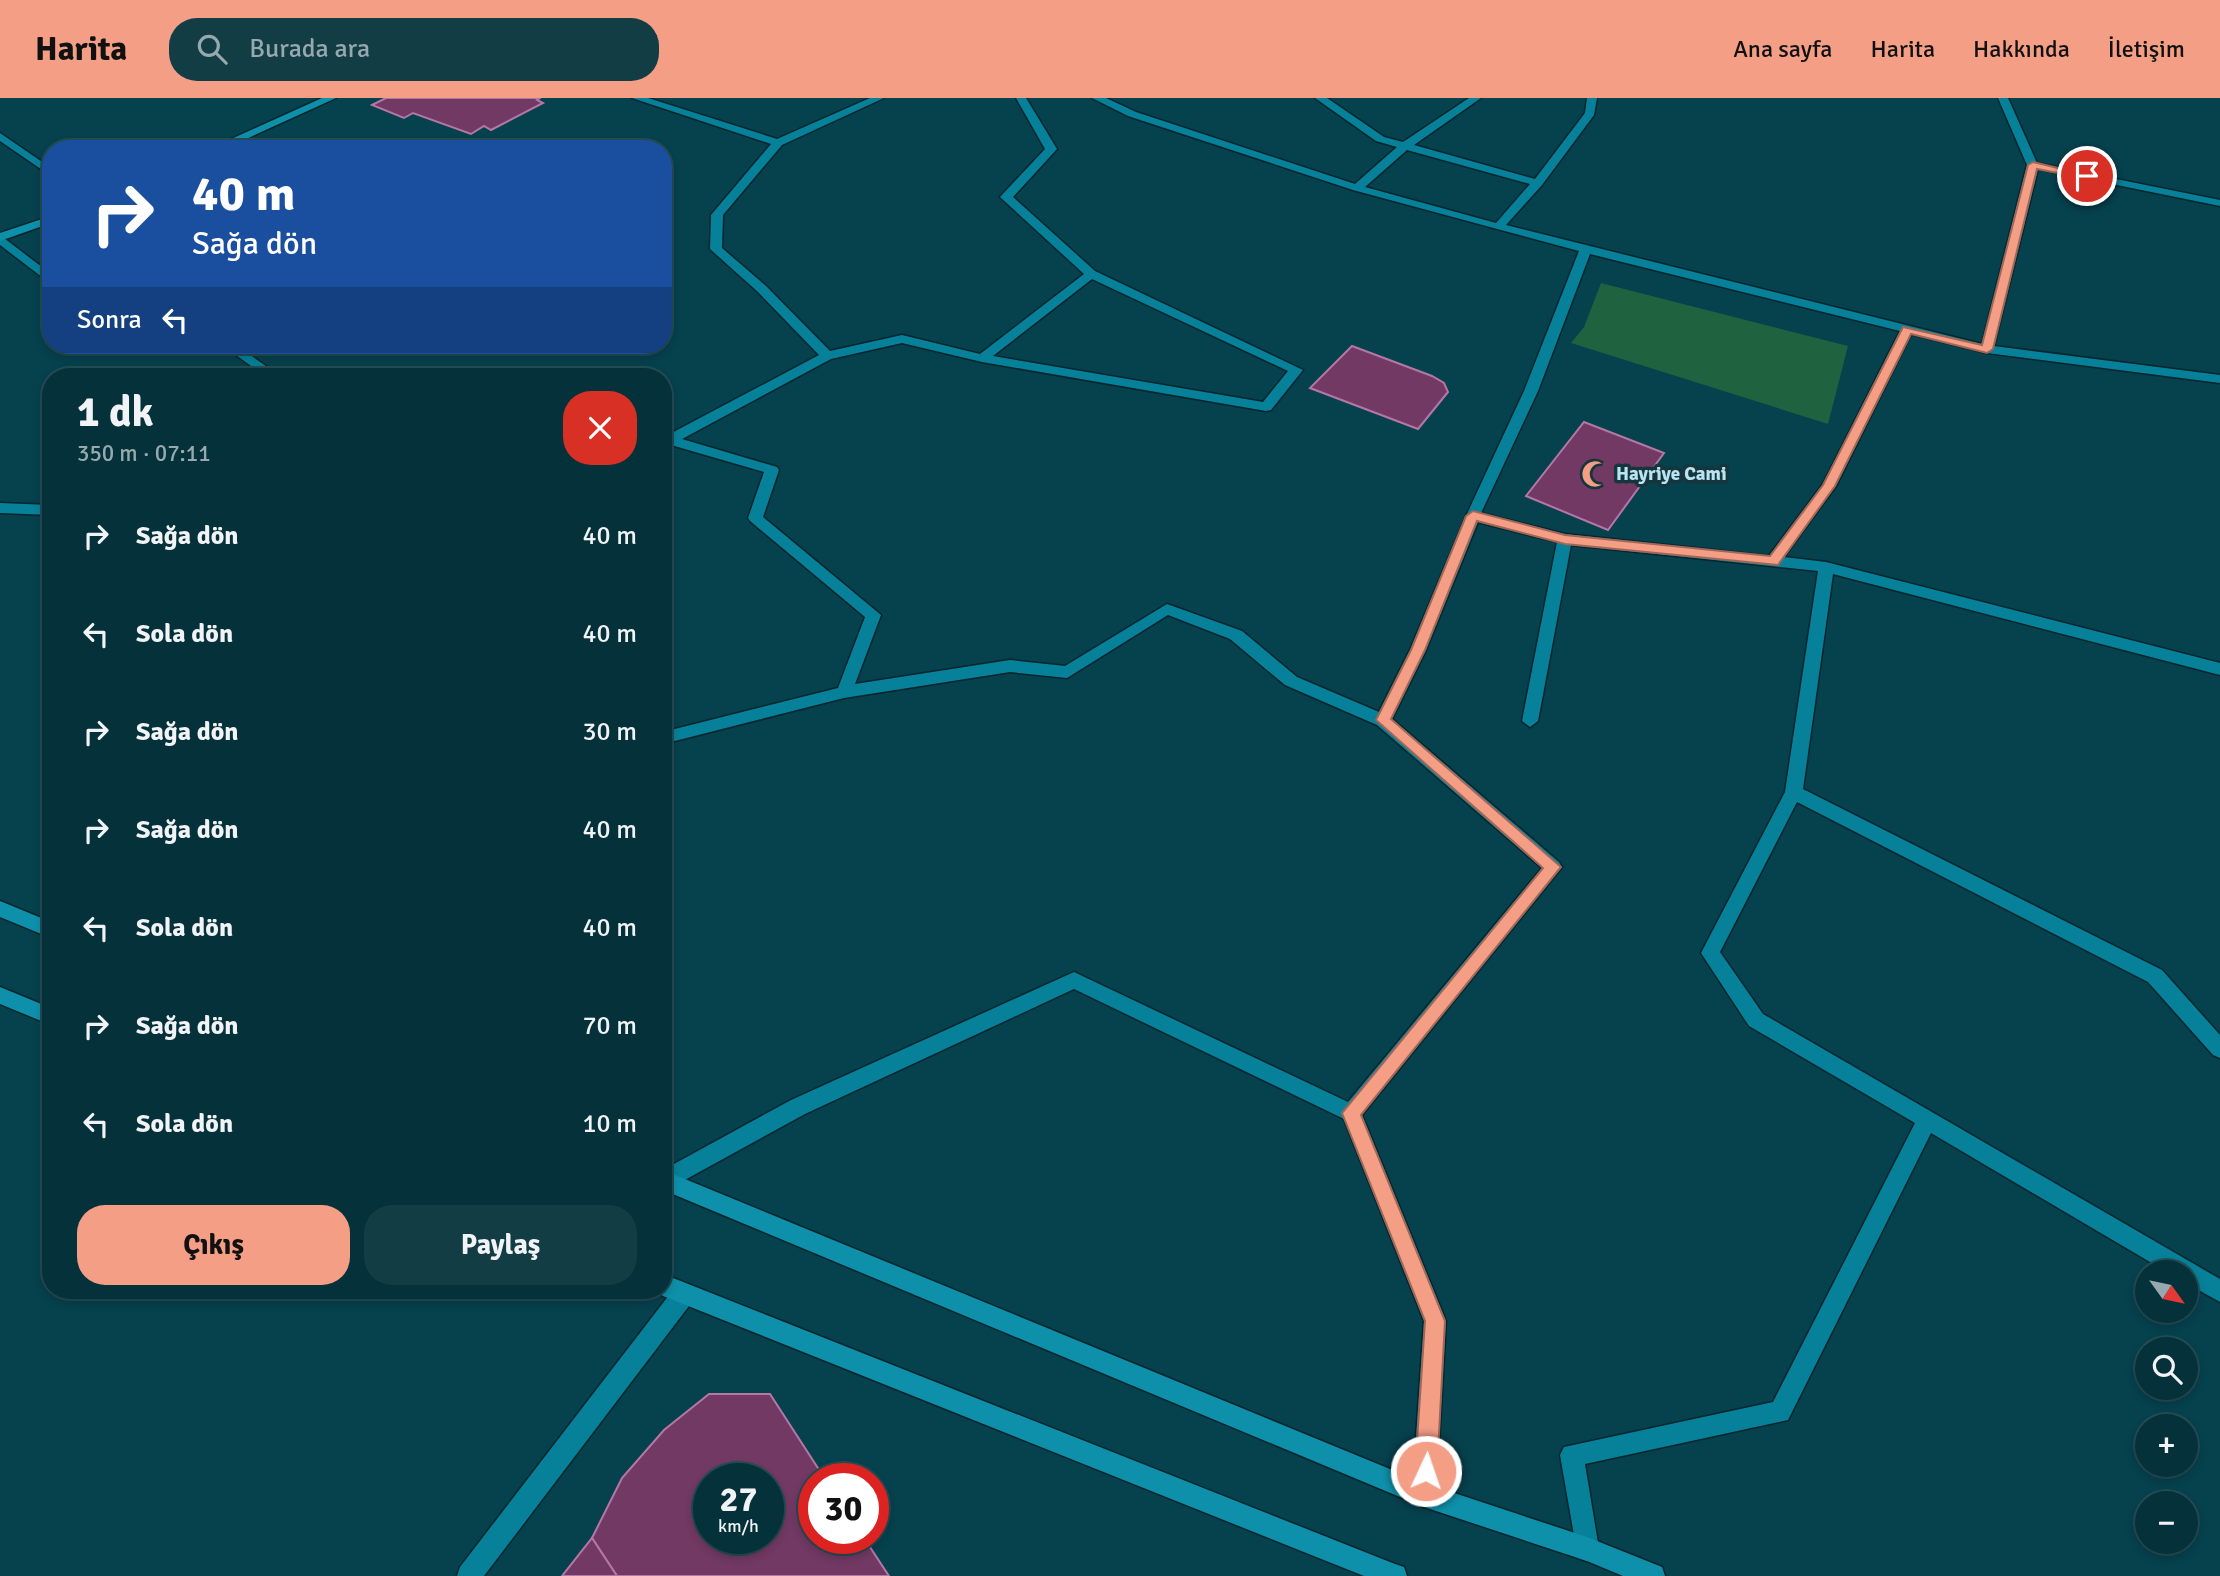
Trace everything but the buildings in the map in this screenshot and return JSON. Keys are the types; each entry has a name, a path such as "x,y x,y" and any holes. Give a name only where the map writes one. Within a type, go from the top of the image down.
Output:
{"main road":[{"path":"235,140 331,98"},
{"path":"0,238 42,222"},
{"path":"0,909 42,926"},
{"path":"0,995 42,1013"},
{"path":"672,1183 1424,1495 1587,1549 1653,1576"},
{"path":"674,1290 1395,1576"}],"street":[{"path":"637,98 778,143"},
{"path":"827,356 762,289 716,249 717,215 778,143 879,98"},
{"path":"672,439 827,356 902,339 982,358 1266,407 1296,370 1091,274 1006,197 1051,149 1021,98"},
{"path":"1097,98 1132,114 1357,188 1497,227 1907,330 1987,349 2220,379"},
{"path":"1320,98 1380,139 1538,183"},
{"path":"1357,188 1405,146 1476,98"},
{"path":"1497,227 1538,183 1590,113 1592,98"},
{"path":"1987,349 2033,165 2003,98"},
{"path":"0,136 42,166"},
{"path":"2033,165 2220,203"},
{"path":"0,238 42,273"},
{"path":"1383,720 1418,650 1473,516 1531,391 1586,249"},
{"path":"982,358 1091,274"},
{"path":"1773,561 1829,486 1907,330"},
{"path":"241,354 261,368"},
{"path":"672,444 772,470 755,518 873,615 844,692"},
{"path":"0,508 42,510"},
{"path":"1473,516 1565,539 1825,567 2220,669"},
{"path":"1530,721 1565,539"},
{"path":"1825,567 1794,792 1710,953 1756,1020 2220,1292"},
{"path":"672,736 844,692 1010,666 1067,672 1167,609 1236,635 1291,681 1383,720 1553,867 1352,1113"},
{"path":"1794,792 2155,976 2220,1049"},
{"path":"672,1176 797,1107 1074,980 1352,1113 1435,1321 1424,1495"},
{"path":"1587,1549 1572,1455 1780,1412 1927,1119"},
{"path":"469,1576 668,1299"}],"green space":[{"path":"1601,283 1848,346 1828,424 1571,343 1584,327"}],"place":[{"name":"Hayriye Cami","path":"1595,474"}],"route":[{"path":"1426,1471 1435,1321 1352,1113 1553,867 1383,720 1418,650 1473,516 1565,539 1773,561 1829,486 1907,330 1987,349 2033,165 2087,176"}]}
